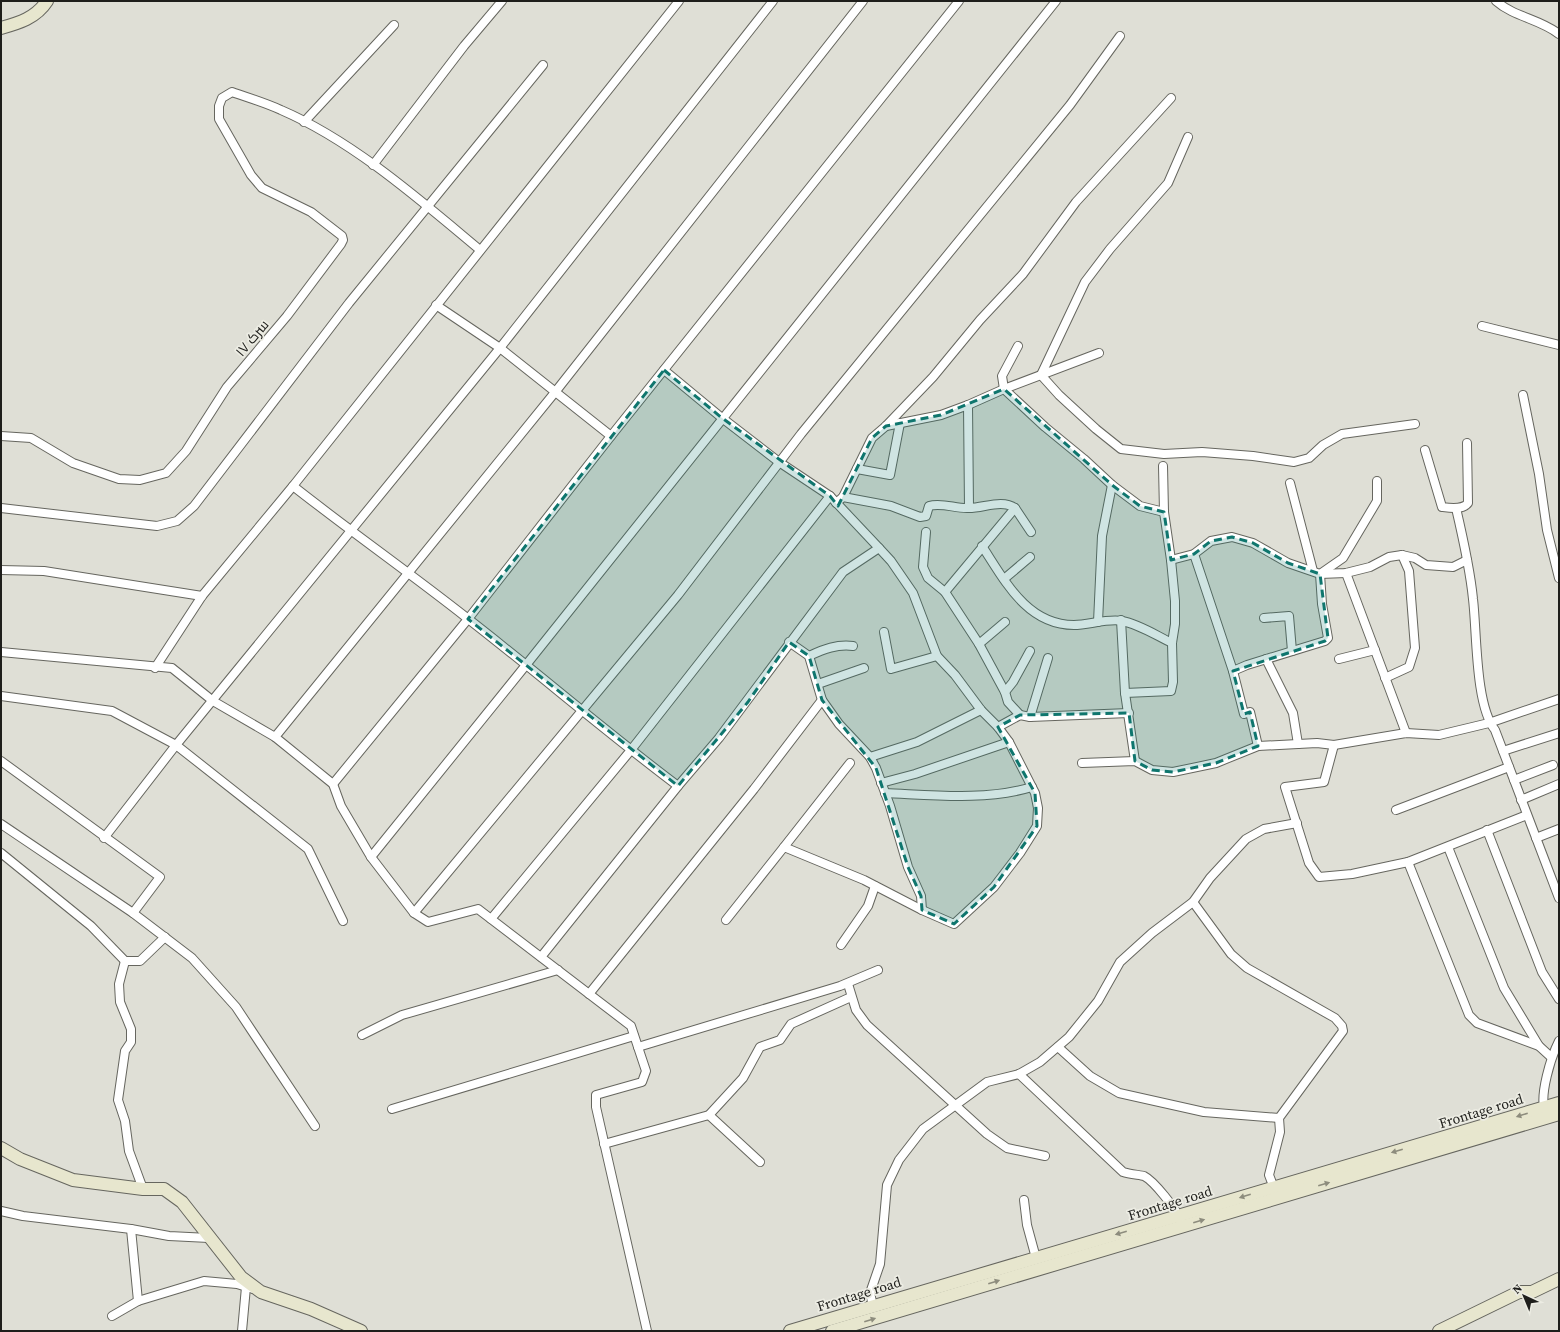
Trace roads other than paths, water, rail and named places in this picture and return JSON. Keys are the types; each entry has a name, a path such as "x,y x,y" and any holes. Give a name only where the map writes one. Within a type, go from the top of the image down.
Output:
{"main road":[{"path":"1,28 32,17 47,1"},
{"name":"Frontage road","path":"790,1331 1036,1258 1181,1221 1274,1188 1545,1113 1559,1103"},
{"path":"832,1331 1181,1221 1545,1113 1559,1114"},
{"path":"1,1148 20,1159 73,1180 143,1189 164,1189 182,1202 241,1277 261,1292 311,1309 361,1331"},
{"path":"1439,1331 1519,1292 1532,1292 1559,1279"}],"street":[{"path":"373,165 464,46 502,1"},
{"path":"155,668 202,596 294,486 436,305 679,1"},
{"path":"104,838 176,746 500,348 773,1"},
{"path":"275,737 556,391 863,1"},
{"path":"333,784 468,619 664,370 959,1"},
{"path":"371,857 1056,1"},
{"path":"1496,1 1506,9 1552,28 1559,34"},
{"path":"394,25 304,122 327,134 373,165 427,206 480,250"},
{"path":"414,913 678,595 779,462 1070,105 1120,36"},
{"path":"1,508 158,526 176,520 194,506 280,391 427,206 543,65"},
{"name":"سرک ۱۷","path":"1,436 31,438 74,463 119,479 140,480 166,473 186,451 227,387 287,316 343,240 342,236 311,212 262,188 251,175 220,119 219,106 222,98 232,92 281,110 304,122"},
{"path":"836,503 842,497 872,438 886,426 933,377 980,320 1023,274 1076,202 1171,98"},
{"path":"1041,375 1085,282 1110,249 1168,183 1188,137"},
{"path":"436,305 500,348 612,436"},
{"path":"1482,326 1559,345"},
{"path":"1018,346 1002,376 1004,389 1044,427 1084,459 1112,485 1140,506 1164,512"},
{"path":"886,426 941,415 1099,353"},
{"path":"664,370 722,418 779,462 830,496 879,548 913,593 937,656 955,675 981,710 998,727 1009,742 1036,793 1038,808 1037,826 1020,853 994,887 954,924 922,910 875,886 784,847"},
{"path":"1041,375 1059,395 1090,424 1121,449 1164,454 1202,452 1253,456 1294,462 1309,458 1323,445 1342,434 1415,424"},
{"path":"1523,395 1539,474 1547,530 1559,578"},
{"path":"968,405 969,508"},
{"path":"857,469 890,475 900,424"},
{"path":"1425,450 1442,507 1456,508 1466,506 1468,503 1466,443"},
{"path":"1126,693 1171,691 1173,682 1172,644 1175,609 1171,560 1164,512 1163,466"},
{"path":"1317,572 1343,558 1377,501 1376,481"},
{"path":"1232,671 1327,640 1317,572 1290,483"},
{"path":"1098,622 1102,536 1112,485"},
{"path":"294,486 350,531 409,573 468,619 678,786"},
{"path":"491,919 631,750 830,496"},
{"path":"842,497 891,506 920,517 926,516 929,506 935,504 969,508 1006,503 1015,508 1031,532"},
{"path":"945,592 1015,508"},
{"path":"1456,508 1474,599 1481,692 1489,723 1495,730 1558,892"},
{"path":"926,532 923,567 928,578 945,592 979,644 1005,692 1008,702 1020,715 1030,717 1129,713"},
{"path":"1171,560 1194,554 1211,541 1232,537 1253,543 1288,563 1317,572 1346,573 1370,567 1389,557 1402,555 1415,558 1426,565 1453,567 1467,560"},
{"path":"982,546 1004,579 1033,612 1043,619 1064,625 1121,620 1172,644"},
{"path":"542,958 678,786 748,702 790,642 843,572 879,548"},
{"path":"1194,554 1232,671 1244,714 1250,712 1258,746"},
{"path":"1385,678 1409,668 1415,648 1409,572 1402,555"},
{"path":"1004,579 1030,557"},
{"path":"1,570 44,571 202,596"},
{"path":"1346,573 1406,733"},
{"path":"1264,618 1289,616 1292,651"},
{"path":"1121,620 1126,693 1135,761"},
{"path":"979,644 1005,622"},
{"path":"884,632 891,669 937,656"},
{"path":"790,642 809,656 822,700 840,724 870,757 885,793 908,867 921,896 922,910"},
{"path":"809,656 825,648 843,645 853,646"},
{"path":"1339,659 1375,650"},
{"path":"1005,692 1013,682 1030,651"},
{"path":"1,652 155,668 172,668 213,701 275,737 333,784 341,806 371,857 414,913 428,922 478,909 631,1026 646,1071 642,1082 596,1095 596,1107 647,1331"},
{"path":"1030,717 1048,658"},
{"path":"1266,659 1293,713 1298,744"},
{"path":"818,684 864,668"},
{"path":"1,696 112,711 176,746 308,849 343,921"},
{"path":"1082,764 1135,761 1152,770 1173,772 1216,762 1258,746 1316,743 1334,745 1406,733 1439,735 1489,723 1559,699"},
{"path":"589,994 773,765 822,700"},
{"path":"870,757 917,742 981,710"},
{"path":"998,727 1020,715"},
{"path":"1503,751 1559,733"},
{"path":"881,783 915,774 1009,742"},
{"path":"1334,745 1324,782 1284,787 1309,863 1318,877 1352,874 1408,862 1527,815"},
{"path":"1,761 104,838 160,877 133,913"},
{"path":"726,920 850,763"},
{"path":"1514,780 1553,764"},
{"path":"1396,810 1509,766"},
{"path":"1521,800 1559,784"},
{"path":"885,793 948,797 963,794 983,795 1032,787"},
{"path":"873,1306 870,1293 880,1264 887,1184 899,1160 923,1128 987,1082 1020,1074 1028,1070 1058,1047 1069,1038 1098,1001 1120,962 1152,933 1193,902 1210,878 1246,839 1264,829 1297,823"},
{"path":"1,824 133,913 192,958 236,1007 315,1126"},
{"path":"1536,838 1559,829"},
{"path":"1487,830 1542,972 1559,999"},
{"path":"1448,847 1504,988 1539,1046 1551,1057"},
{"path":"1,853 91,926 125,960 140,961 165,937"},
{"path":"1408,862 1469,1015 1477,1023 1539,1046"},
{"path":"841,945 868,906 875,886"},
{"path":"1193,902 1231,954 1247,968 1335,1018 1342,1026 1343,1031 1278,1118 1280,1132 1269,1175 1274,1188"},
{"path":"125,960 119,984 120,1002 131,1029 131,1042 125,1052 118,1100 125,1121 129,1151 143,1189"},
{"path":"362,1035 402,1015 558,970"},
{"path":"638,1047 848,984 878,970"},
{"path":"848,984 856,1010 867,1025 924,1078 956,1104 987,1134 1007,1148 1045,1156"},
{"path":"604,1144 710,1115 743,1078 760,1047 780,1040 791,1024 851,997"},
{"path":"392,1109 634,1036"},
{"path":"1545,1113 1547,1073 1551,1057 1559,1041"},
{"path":"1058,1047 1090,1076 1120,1093 1204,1112 1278,1118"},
{"path":"1020,1074 1123,1172 1134,1176 1144,1176 1150,1181 1181,1221"},
{"path":"710,1115 760,1162"},
{"path":"1024,1200 1027,1225 1036,1258"},
{"path":"1,1211 30,1217 131,1228 169,1236 209,1238"},
{"path":"131,1228 138,1301"},
{"path":"112,1316 138,1301 204,1281 237,1284 261,1292"},
{"path":"242,1331 246,1288"}]}
